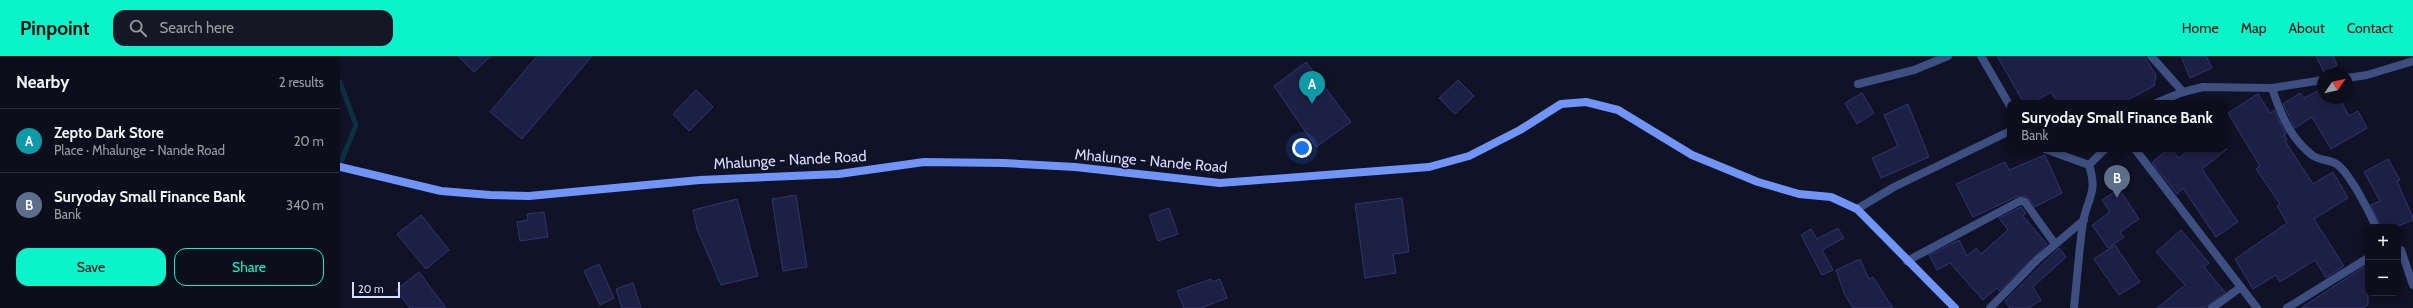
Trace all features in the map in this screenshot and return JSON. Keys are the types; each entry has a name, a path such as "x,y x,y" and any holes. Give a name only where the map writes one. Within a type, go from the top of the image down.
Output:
{"main road":[{"name":"Mhalunge - Nande Road","path":"340,167 441,191 529,196 700,180 839,174 924,162 1075,167 1220,183 1429,167 1469,156 1520,130 1561,104 1586,102 1618,110 1692,154 1758,182 1799,194 1831,197 1857,209 1955,308"}],"street":[{"path":"1858,84 1914,70 1948,56"},
{"path":"1981,56 2007,101"},
{"path":"2151,56 2183,92"},
{"path":"2353,77 2367,75 2413,61"},
{"path":"2163,100 2183,92 2204,88 2272,88 2317,81"},
{"path":"2272,88 2281,116 2299,143 2313,156 2337,164 2366,204 2375,224"},
{"path":"1857,209 1894,187 2007,132"},
{"path":"2053,152 2088,165 2093,178 2093,193 2084,220 2074,308"},
{"path":"2088,165 2102,152"},
{"path":"2136,152 2257,308"},
{"path":"1907,261 2020,201 2025,202 2055,244"},
{"path":"1990,308 2038,259 2084,220"},
{"path":"2401,250 2413,285"},
{"path":"2287,308 2365,260"},
{"path":"2212,308 2241,287"}],"building":[{"path":"458,56 491,56 474,72"},
{"path":"537,56 592,56 522,139 490,112"},
{"path":"1997,56 2144,56 2156,75 2154,86 2128,100 2056,100 2051,92 2037,100 2022,100"},
{"path":"2181,56 2206,56 2212,68 2190,78"},
{"path":"2316,56 2333,56 2337,65 2331,68 2322,68"},
{"path":"1306,62 1351,122 1316,147 1274,86"},
{"path":"1458,80 1474,96 1455,114 1439,98"},
{"path":"696,90 713,107 689,131 673,114"},
{"path":"2317,91 2317,104 2342,104 2349,116 2358,111 2367,128 2331,149 2312,117 2295,128 2283,104 2300,93 2304,98"},
{"path":"1862,93 1874,113 1857,124 1845,103"},
{"path":"2258,94 2270,113 2274,110 2286,134 2284,135 2287,140 2285,141 2313,184 2333,172 2348,198 2314,219 2344,266 2326,278 2315,260 2280,282 2276,275 2253,289 2235,259 2287,223 2277,206 2280,204 2256,169 2260,166 2228,113"},
{"path":"1908,104 1929,157 1881,178 1872,158 1898,146 1884,115"},
{"path":"2164,152 2174,152 2179,158 2186,152 2223,152 2202,169 2238,222 2216,237 2183,188 2177,194 2152,163"},
{"path":"2045,155 2062,193 2035,207 2027,197 2018,196 1973,217 1956,184 2005,162 2009,170"},
{"path":"2388,159 2400,180 2397,181 2413,220 2401,225 2380,224 2371,205 2380,201 2364,172"},
{"path":"2119,189 2139,219 2120,232 2124,237 2108,248 2092,225 2110,212 2102,200"},
{"path":"796,195 807,267 783,271 772,199"},
{"path":"1402,198 1409,252 1393,254 1396,273 1365,278 1355,204"},
{"path":"737,199 758,276 721,285 697,229 693,210"},
{"path":"2021,207 2026,213 2023,216 2047,244 1999,291 1997,288 1983,300 1950,263 1937,270 1929,255 1959,240 1967,256 1976,248 1981,254 2008,230 1999,218"},
{"path":"1169,208 1178,234 1158,241 1149,215"},
{"path":"544,212 548,237 520,241 517,222 528,220 527,214"},
{"path":"421,215 449,250 426,269 397,234"},
{"path":"1838,228 1844,238 1822,250 1833,270 1822,275 1801,235 1811,229 1817,239"},
{"path":"2181,230 2209,263 2204,267 2225,292 2205,308 2157,308 2185,285 2156,252"},
{"path":"2115,245 2140,282 2119,295 2094,259"},
{"path":"2059,248 2066,257 2033,287 2041,300 2029,308 2010,308 2005,301"},
{"path":"1860,259 1869,279 1873,277 1893,308 1853,308 1845,295 1836,270"},
{"path":"599,264 614,298 600,305 584,271"},
{"path":"2365,266 2365,296 2368,296 2368,305 2362,308 2301,308"},
{"path":"419,272 446,308 410,308 396,290"},
{"path":"1211,279 1212,282 1220,279 1227,298 1201,308 1184,308 1177,291"},
{"path":"633,283 641,308 622,308 616,289"}],"waterway":[{"path":"340,82 356,125 340,164"}],"place":[{"name":"Zepto Dark Store","path":"1312,104"},
{"name":"Suryoday Small Finance Bank","path":"2117,198"}]}
